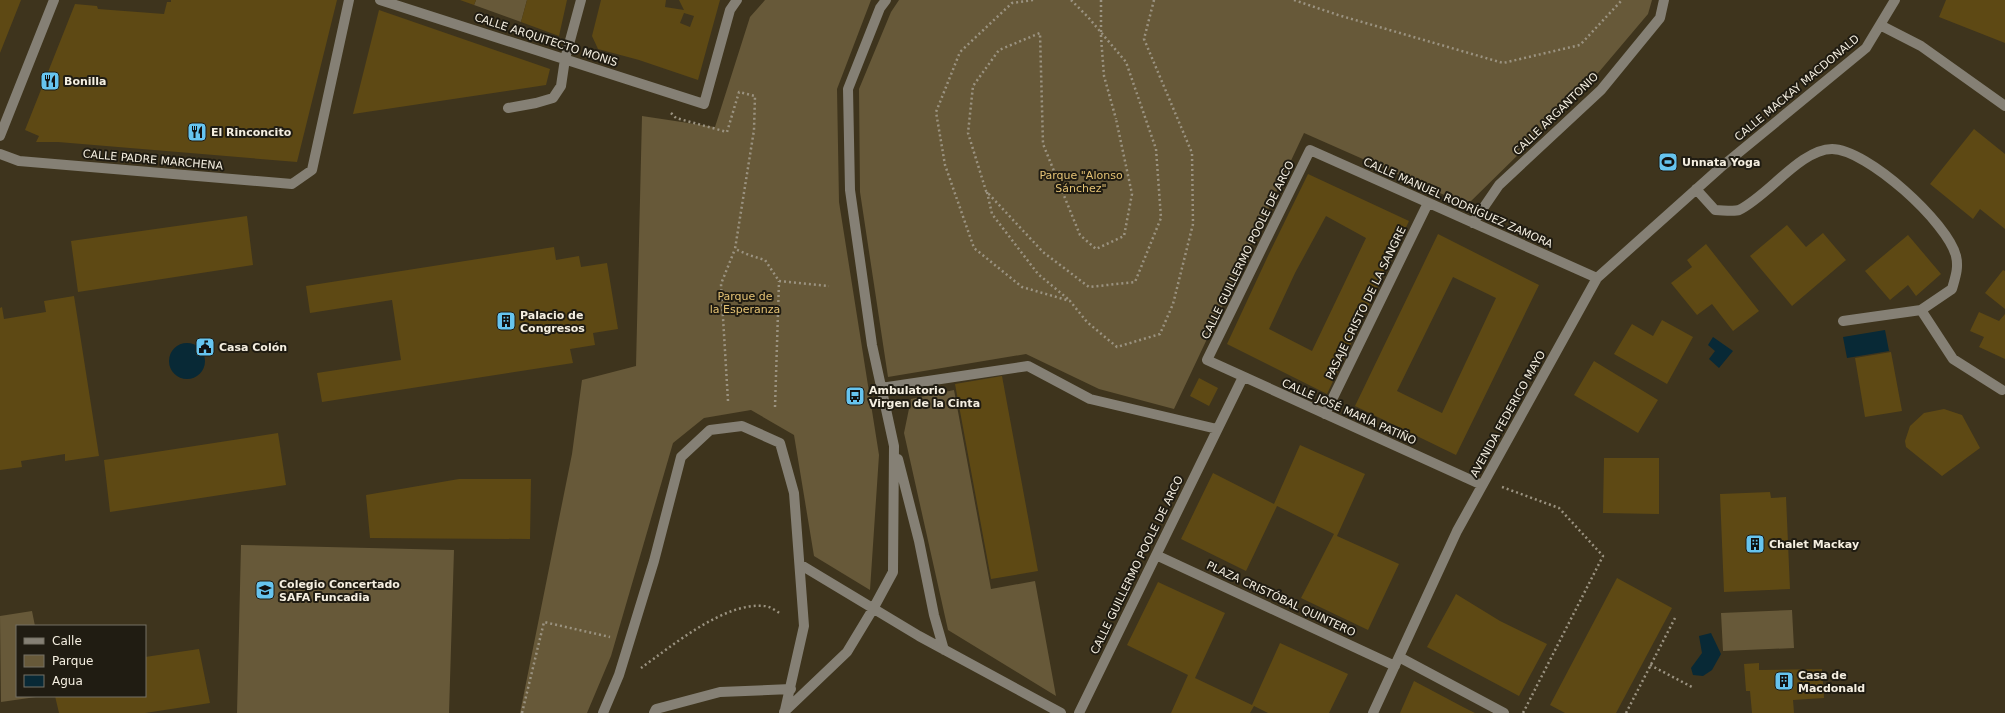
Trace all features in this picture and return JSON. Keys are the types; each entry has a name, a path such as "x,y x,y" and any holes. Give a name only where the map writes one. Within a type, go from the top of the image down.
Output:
{"street":[{"path":"0,136 54,0"},
{"name":"CALLE PADRE MARCHENA","path":"0,154 19,161 292,184 312,170 349,0"},
{"name":"CALLE ARQUITECTO MONIS","path":"380,0 704,104 730,10 737,0"},
{"path":"508,108 536,104 553,98 560,86 565,59 580,0"},
{"path":"886,0 880,8 848,89 850,190 872,345 894,446 919,541 934,615 944,650"},
{"name":"CALLE ARGANTONIO","path":"1474,223 1500,185 1601,90 1660,18 1664,0"},
{"name":"CALLE MACKAY MACDONALD","path":"1720,168 1866,48 1895,0"},
{"path":"1880,25 1921,46 2005,106"},
{"path":"1696,189 1715,210 1738,210 1778,182 1808,156 1831,149 1852,153 1880,169 1916,201 1946,237 1956,256 1958,270 1952,289 1921,310 1843,321"},
{"name":"CALLE MANUEL RODRÍGUEZ ZAMORA","path":"1310,150 1597,278"},
{"name":"CALLE GUILLERMO POOLE DE ARCO","path":"1206,360 1310,150"},
{"name":"AVENIDA FEDERICO MAYO","path":"1373,713 1457,531 1597,278 1720,168"},
{"name":"PASAJE CRISTO DE LA SANGRE","path":"1325,414 1428,203"},
{"path":"1921,310 1953,359 2002,390"},
{"name":"CALLE JOSÉ MARÍA PATIÑO","path":"1206,360 1482,485"},
{"path":"881,388 1028,366 1090,399 1217,428"},
{"name":"CALLE GUILLERMO POOLE DE ARCO","path":"1079,713 1243,377"},
{"path":"602,713 619,675 654,561 681,457 710,430 742,426 780,443 794,493 801,565 804,626 791,688 784,713"},
{"path":"784,713 847,652 873,610 892,572 894,446"},
{"name":"PLAZA CRISTÓBAL QUINTERO","path":"1156,555 1397,661 1504,713"},
{"path":"801,565 873,610 1061,713"},
{"path":"654,713 656,709 720,692 791,688"}],"path":[{"path":"1033,0 1012,3 960,52 936,112 946,165 974,248 1022,287 1070,301"},
{"path":"986,191 1043,252 1089,287 1135,282 1161,218 1156,149 1126,62 1088,17 1071,0"},
{"path":"1102,0 1101,37 1104,76 1116,119 1132,194 1124,236 1096,249 1080,236 1043,144 1040,33 999,50 973,86 968,133 992,214 1038,274 1070,301 1087,322 1118,348 1160,334 1173,304 1193,224 1192,153 1144,39 1154,0"},
{"path":"1294,0 1338,15 1503,63 1580,45 1622,0"},
{"path":"668,110 676,118 727,132 739,92 755,96 754,130 735,249 721,284 728,401"},
{"path":"735,249 765,260 779,281 775,407"},
{"path":"779,281 829,286"},
{"path":"1502,487 1559,508 1603,556 1522,713"},
{"path":"637,671 690,633 735,608 765,606 781,614"},
{"path":"1626,713 1675,618"},
{"path":"522,713 544,622 610,637"},
{"path":"1650,665 1692,688"}],"green space":[{"path":"476,0 527,0 521,22 474,5"},
{"name":"Parque de la Esperanza","path":"765,0 871,0 837,89 839,202 879,455 870,590 814,556 794,435 751,410 704,418 673,443 611,656 587,713 520,713 572,454 582,380 636,366 642,116 715,127 750,17"},
{"name":"Parque \"Alonso Sánchez\"","path":"899,0 1652,0 1648,14 1582,92 1467,205 1304,133 1174,409 1099,389 1026,354 888,377 860,192 859,89 891,12"},
{"path":"954,390 991,589 1035,581 1056,696 948,630 904,433 911,399"},
{"path":"241,545 454,550 449,713 237,713"},
{"path":"1792,610 1794,648 1723,651 1721,613"},
{"path":"32,611 35,625 16,625 16,697 36,697 1,702 0,616"}],"water":[{"path":"1885,330 1889,351 1847,358 1843,337"},
{"path":"1713,337 1733,351 1719,368 1709,359 1715,351 1708,345"},
{"path":"187,343 197,346 202,351 205,361 202,371 197,376 187,379 177,376 172,371 169,361 172,351 177,346"},
{"path":"1711,633 1721,654 1712,670 1703,676 1693,675 1691,668 1702,653 1699,636"}],"building":[{"path":"0,0 21,0 0,53"},
{"path":"171,0 337,0 297,162 58,142 36,142 39,136 25,130 75,4 97,6 98,9 164,14 167,2 171,2"},
{"path":"460,0 476,0 474,5"},
{"path":"527,0 567,0 559,36 521,22"},
{"path":"601,0 666,0 665,7 684,10 679,0 720,0 698,80 639,60 598,49 592,36","holes":["684,13 694,16 690,27 680,23"]},
{"path":"1946,0 2005,0 2005,43 1939,17"},
{"path":"379,10 550,69 546,85 353,114"},
{"path":"1974,129 2005,154 2005,229 1980,209 1973,219 1930,184"},
{"path":"1308,174 1409,221 1327,394 1227,344","holes":["1326,216 1366,238 1312,351 1269,329 1295,273"]},
{"path":"247,216 253,265 78,292 71,241"},
{"path":"1787,225 1806,247 1823,233 1846,260 1792,306 1750,256"},
{"path":"1438,234 1539,285 1456,455 1355,406","holes":["1453,277 1496,298 1442,413 1397,391"]},
{"path":"1908,235 1941,274 1916,296 1908,285 1890,300 1865,271"},
{"path":"1706,244 1759,311 1733,331 1712,304 1697,315 1671,283 1692,267 1687,260"},
{"name":"Palacio de Congresos","path":"554,247 556,260 579,256 581,267 607,263 618,329 593,333 595,345 570,349 573,363 322,402 317,373 401,360 392,300 310,313 306,286"},
{"path":"2003,270 2005,271 2005,309 1985,293"},
{"path":"74,296 99,456 65,461 65,454 21,461 22,467 0,470 0,308 2,307 4,319 46,312 44,301"},
{"path":"1979,312 1999,321 2005,314 2005,359 1979,347 1984,337 1970,331"},
{"path":"1662,320 1693,337 1667,384 1614,354 1632,324 1653,336"},
{"path":"1891,352 1902,411 1865,417 1855,358"},
{"path":"1594,361 1658,400 1638,433 1574,395"},
{"path":"1002,376 1038,571 991,579 955,384"},
{"path":"1199,378 1218,388 1209,406 1190,396"},
{"path":"1944,409 1962,415 1980,448 1942,476 1906,447 1905,441 1910,426 1924,413"},
{"path":"278,433 286,485 110,512 104,460"},
{"path":"1300,445 1365,474 1337,536 1399,564 1368,630 1301,598 1334,534 1277,506 1246,571 1181,539 1213,473 1274,504"},
{"path":"1604,458 1659,458 1659,514 1603,513"},
{"path":"459,479 531,479 530,539 370,538 366,495"},
{"name":"Chalet Mackay","path":"1770,492 1771,498 1786,497 1790,589 1724,592 1720,494"},
{"path":"1617,578 1672,608 1616,713 1565,713 1550,705"},
{"path":"1158,582 1225,613 1195,678 1252,705 1280,643 1348,674 1329,713 1268,713 1254,706 1250,713 1171,713 1188,675 1127,645"},
{"path":"1456,594 1500,621 1547,644 1519,696 1427,647"},
{"path":"199,649 210,703 145,713 59,713 55,697 146,697 146,657"},
{"name":"Casa de Macdonald","path":"1759,663 1759,670 1822,669 1824,698 1793,700 1794,713 1752,713 1750,691 1746,691 1744,664"},
{"path":"1414,681 1463,707 1475,713 1400,713"}],"place":[{"name":"Bonilla","path":"50,81"},
{"name":"El Rinconcito","path":"197,132"},
{"name":"Unnata Yoga","path":"1668,162"},
{"name":"Palacio de Congresos","path":"506,321"},
{"name":"Casa Colón","path":"205,347"},
{"name":"Ambulatorio Virgen de la Cinta","path":"855,396"},
{"name":"Chalet Mackay","path":"1755,544"},
{"name":"Colegio Concertado SAFA Funcadia","path":"265,590"},
{"name":"Casa de Macdonald","path":"1784,681"}]}
